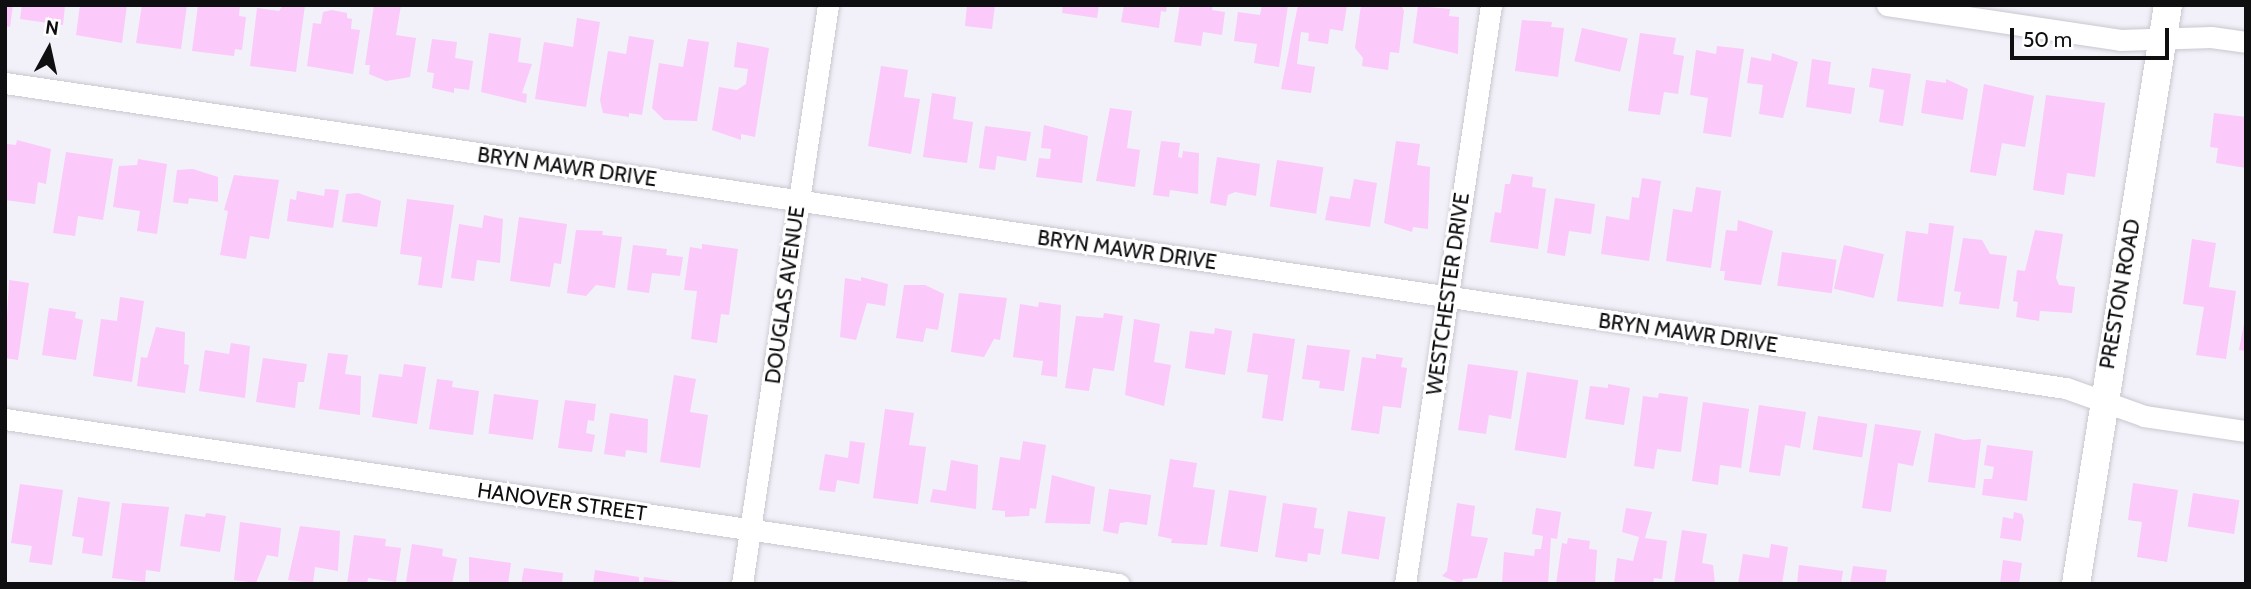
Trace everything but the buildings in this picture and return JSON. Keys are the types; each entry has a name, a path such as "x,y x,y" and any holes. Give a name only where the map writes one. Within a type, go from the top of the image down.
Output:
{"main road":[{"name":"PRESTON ROAD","path":"2076,584 2102,401 2168,5"}],"street":[{"name":"DOUGLAS AVENUE","path":"742,584 828,5"},
{"name":"WESTCHESTER DRIVE","path":"1405,584 1491,5"},
{"path":"1887,5 2119,40 2211,37 2246,42"},
{"name":"BRYN MAWR DRIVE","path":"5,83 2066,388 2144,416 2246,431"},
{"name":"HANOVER STREET","path":"5,419 1119,584"}]}
